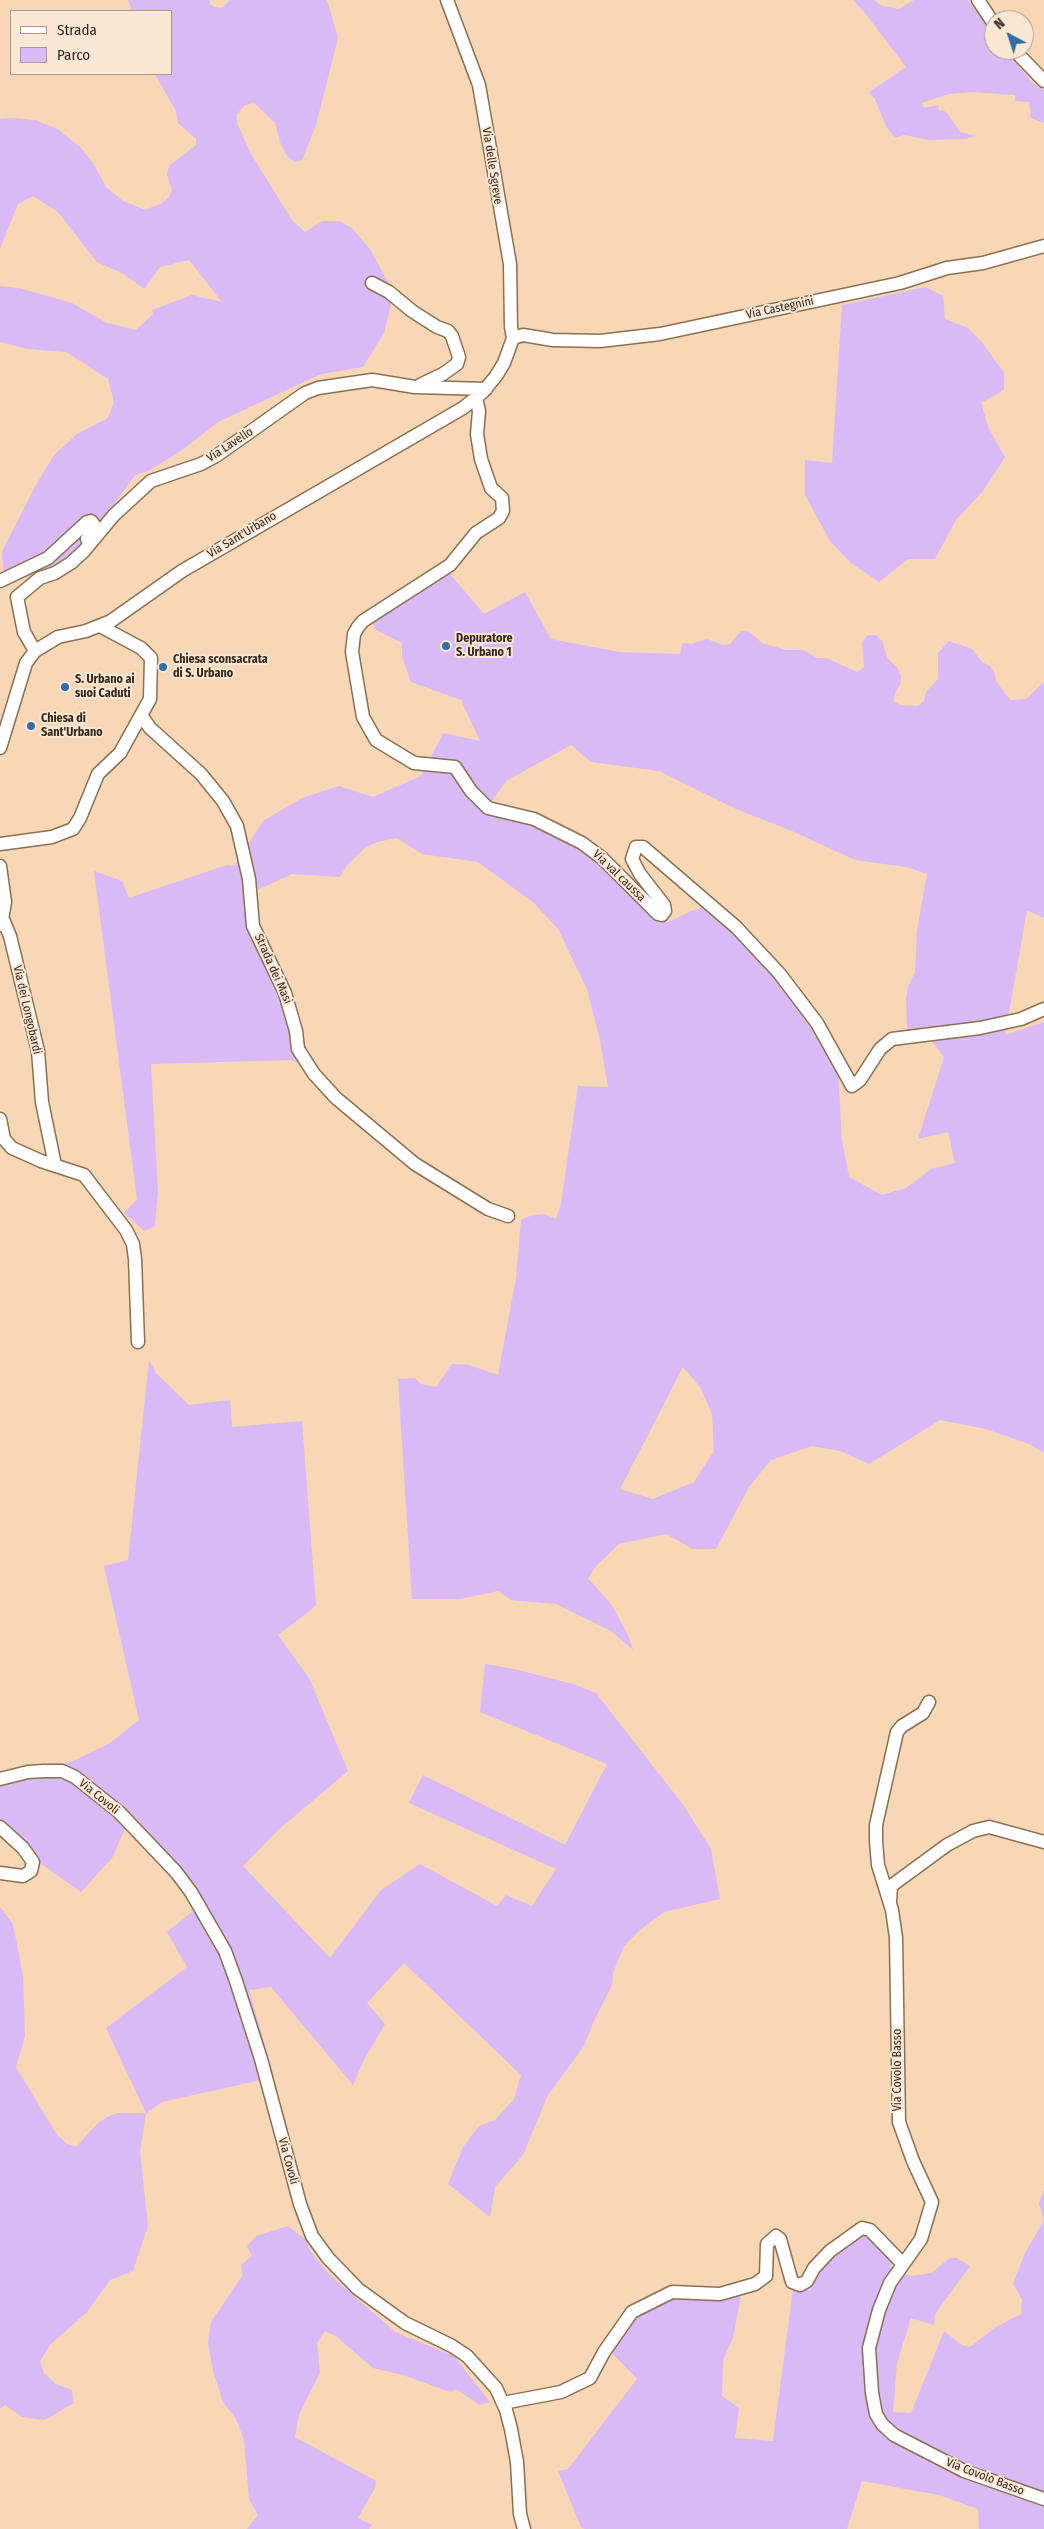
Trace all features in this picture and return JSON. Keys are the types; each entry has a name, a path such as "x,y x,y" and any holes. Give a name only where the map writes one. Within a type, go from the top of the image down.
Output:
{"street":[{"name":"Via delle Sgreve","path":"447,0 479,85 510,264 511,327 513,338"},
{"path":"1024,60 1044,81"},
{"name":"Via Castegnini","path":"513,338 523,335 553,340 600,341 660,334 900,283 947,268 983,264 1044,246"},
{"path":"372,283 389,292 437,327 448,331 454,339 459,357 456,364 443,374 415,387"},
{"name":"Via Sant'Urbano","path":"0,748 26,663 35,651 58,637 100,626 182,571 450,416 481,393 504,363 513,338"},
{"name":"Via Lavello","path":"35,651 24,632 17,597 40,578 55,573 75,558 97,537 114,515 151,480 201,464 216,456 305,393 358,380 481,393"},
{"name":"Via val caussa","path":"481,393 477,434 481,459 491,488 502,498 503,511 499,518 476,533 468,541 450,565 363,621 354,634 352,652 362,717 376,740 414,763 455,768 476,798 488,808 534,819 582,843 606,862 662,915 666,911 664,905 640,874 632,859 632,852 636,848 644,847 736,927 779,974 817,1023 852,1086 860,1080 880,1050 892,1039 980,1028 1021,1019 1044,1009"},
{"path":"0,581 48,558 86,523 92,522 94,529 75,558"},
{"path":"0,844 52,837 73,828 80,818 98,774 120,753 150,700 151,658 141,648 100,626"},
{"name":"Strada dei Masi","path":"142,715 150,728 202,774 223,801 237,826 249,878 254,926 285,993 296,1030 298,1049 314,1074 336,1098 415,1164 488,1209 508,1216"},
{"path":"0,866 5,902 0,930"},
{"name":"Via dei Longobardi","path":"2,917 10,936 38,1052 42,1102 55,1165"},
{"path":"0,1119 4,1139 12,1148 55,1165 77,1171 87,1177 129,1236 135,1259 138,1342"},
{"name":"Via Covolo Basso","path":"929,1702 923,1713 902,1726 897,1732 876,1825 878,1865 890,1902 897,1957 899,2122 913,2161 932,2202 921,2239 902,2263 883,2297 869,2348 874,2408 882,2424 894,2435 964,2471 1044,2499"},
{"name":"Via Covoli","path":"0,1778 28,1772 62,1772 85,1784 119,1812 176,1872 207,1916 225,1951 236,1981 261,2059 304,2217 320,2249 352,2283 379,2306 404,2323 452,2346 467,2356 496,2388 509,2419 517,2462 520,2514 524,2529"},
{"path":"0,1827 23,1848 33,1862 30,1871 23,1876 0,1873"},
{"name":"Via Covolo Basso","path":"890,1902 891,1886 947,1845 973,1831 989,1827 1044,1842"},
{"path":"503,2402 561,2392 590,2378 604,2352 632,2312 672,2292 720,2294 755,2284 766,2276 767,2244 776,2236 780,2238 785,2254 786,2266 792,2282 800,2285 807,2281 814,2268 830,2251 862,2228 870,2230 902,2263"}],"green space":[{"path":"128,0 210,0 210,4 222,8 230,0 327,0 338,38 316,125 302,160 295,162 287,156 281,145 275,123 254,103 245,105 237,114 237,123 251,154 292,220 305,232 322,221 339,221 352,228 370,249 394,293 384,333 363,367 321,374 218,422 181,451 148,471 135,475 80,552 41,574 4,582 2,551 36,485 54,455 77,434 108,418 114,402 108,379 66,352 28,349 0,342 0,286 19,288 72,303 107,323 136,330 153,314 152,310 192,295 222,302 189,260 160,267 144,289 124,274 97,262 58,212 33,196 18,204 0,249 0,119 36,120 59,130 80,147 93,163 106,187 123,201 145,210 162,203 169,197 172,190 167,175 169,166 196,145 196,139 178,123 176,111 156,75 172,75 172,10 132,10"},
{"path":"853,0 874,0 882,6 899,9 914,0 968,0 984,23 984,60 1013,60 1034,84 1044,90 1044,123 1031,118 1029,102 1015,101 1015,95 972,92 949,94 922,103 924,108 938,105 939,111 943,110 947,113 960,132 975,136 966,139 930,140 904,135 895,138 886,126 875,99 869,92 906,67"},
{"path":"925,287 943,296 945,319 968,328 982,342 1004,373 1004,390 981,403 989,429 1005,457 983,491 956,520 935,559 908,559 879,582 851,563 830,541 805,495 805,460 832,463 842,305"},
{"path":"444,567 484,614 525,592 551,639 619,652 680,654 683,643 691,644 707,639 722,645 730,644 741,631 750,632 762,643 786,650 803,650 817,658 826,658 857,672 864,667 862,642 868,635 876,635 882,641 887,657 898,669 901,677 900,685 893,701 900,705 918,706 924,701 926,692 938,679 938,653 949,641 972,649 982,662 990,666 996,681 1010,700 1026,699 1044,682 1044,918 1027,910 1005,1035 1044,1022 1044,1453 1029,1444 986,1429 940,1420 869,1464 840,1451 812,1446 771,1460 749,1487 716,1549 693,1549 666,1534 619,1544 597,1565 588,1578 611,1604 628,1635 633,1650 611,1631 556,1604 511,1600 498,1591 460,1599 412,1599 398,1379 415,1378 421,1384 436,1387 452,1364 469,1365 498,1375 516,1278 521,1220 530,1216 544,1214 556,1219 561,1204 578,1086 608,1087 600,1040 587,989 558,929 534,903 478,862 422,854 397,838 377,842 365,848 347,865 340,877 292,874 253,892 254,913 299,1019 308,1055 298,1063 293,1060 151,1064 158,1192 155,1226 144,1231 124,1213 137,1199 94,871 122,881 129,898 227,865 234,866 263,821 302,798 339,786 373,797 421,776 443,733 480,741 461,700 411,682 402,657 402,643 376,630 367,615","holes":["571,745 591,762 659,771 736,809 792,831 855,860 906,867 927,874 917,931 915,972 908,987 906,999 907,1027 909,1038 931,1040 944,1057 918,1139 948,1132 955,1163 931,1169 906,1188 882,1195 849,1177 842,1140 838,1071 795,1001 739,940 713,905 691,911 669,922 656,919 592,854 558,835 512,818 492,801 506,781","683,1367 700,1387 712,1414 714,1451 694,1482 653,1499 620,1489"]},
{"path":"149,1360 156,1373 189,1405 230,1400 232,1427 302,1421 316,1606 278,1635 309,1678 348,1771 278,1830 243,1866 330,1958 381,1890 420,1864 497,1906 506,1895 532,1906 556,1869 409,1803 423,1775 565,1845 607,1764 480,1712 485,1664 514,1669 573,1684 596,1693 684,1806 711,1849 720,1899 664,1912 641,1929 624,1946 613,1973 612,1985 584,2046 548,2095 523,2155 495,2187 490,2217 448,2184 463,2147 479,2126 495,2120 514,2099 521,2075 404,1963 367,2003 385,2024 364,2060 353,2085 271,1987 249,1990 274,2077 162,2102 146,2113 106,2028 187,1967 167,1932 197,1908 126,1827 112,1858 81,1892 0,1835 0,1772 71,1762 110,1743 139,1720 104,1566 128,1560"},
{"path":"0,1907 13,1924 23,1976 25,2036 16,2067 57,2135 67,2144 76,2147 98,2123 109,2116 117,2113 146,2113 140,2151 148,2226 133,2271 110,2280 87,2312 50,2345 40,2361 44,2373 56,2384 72,2390 74,2403 45,2420 22,2417 5,2405 0,2409"},
{"path":"1044,2190 1044,2220 1039,2203"},
{"path":"1044,2220 1044,2529 979,2529 978,2509 939,2495 862,2481 847,2529 585,2529 581,2527 558,2471 568,2469 637,2379 608,2349 618,2328 666,2295 685,2296 698,2300 742,2290 733,2338 723,2360 722,2396 739,2408 735,2438 773,2441 793,2289 798,2289 856,2225 899,2255 889,2267 911,2276 931,2273 950,2258 957,2258 970,2266 935,2314 934,2325 911,2318 897,2363 893,2412 911,2413 944,2331 962,2345 970,2347 996,2327 1021,2314 1022,2299 1013,2284 1025,2253"},
{"path":"288,2226 306,2240 309,2249 328,2273 395,2332 454,2356 490,2402 480,2405 456,2389 450,2392 403,2375 373,2368 337,2337 325,2331 317,2343 320,2373 299,2415 295,2437 376,2481 375,2488 358,2518 372,2525 369,2529 247,2529 258,2515 249,2499 244,2440 236,2419 223,2402 213,2371 208,2342 211,2322 243,2275 241,2265 252,2256 247,2246 256,2236"}],"place":[{"name":"Depuratore S. Urbano 1","path":"446,646"},
{"name":"Chiesa sconsacrata di S. Urbano","path":"163,667"},
{"name":"S. Urbano ai suoi Caduti","path":"65,687"},
{"name":"Chiesa di Sant'Urbano","path":"31,726"}]}
